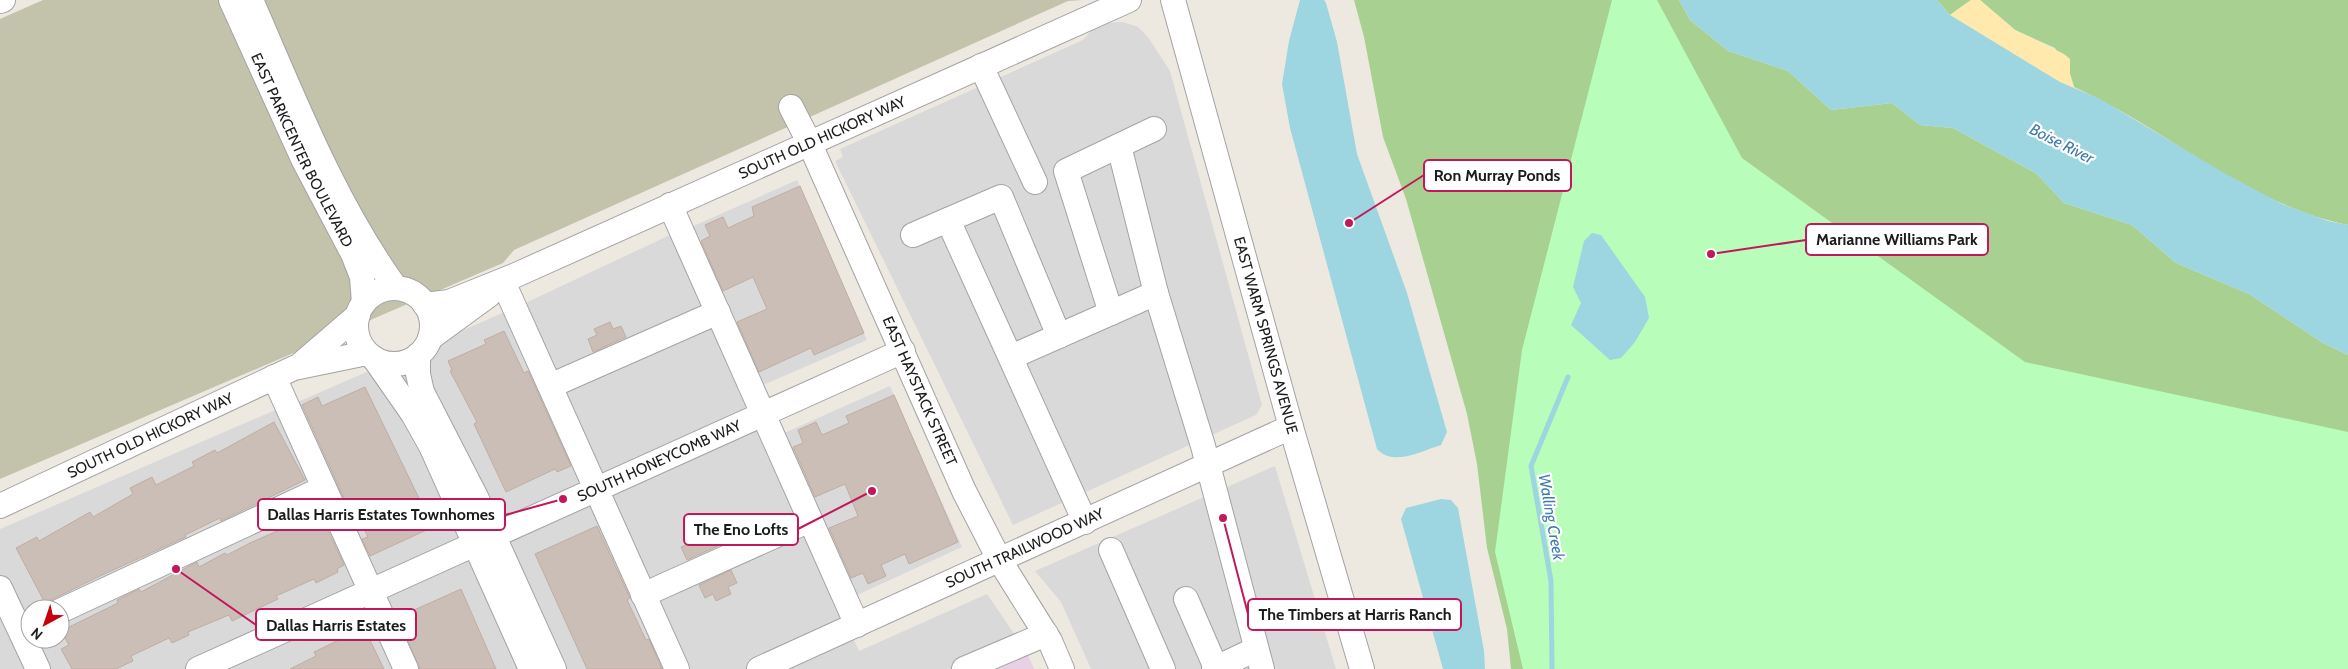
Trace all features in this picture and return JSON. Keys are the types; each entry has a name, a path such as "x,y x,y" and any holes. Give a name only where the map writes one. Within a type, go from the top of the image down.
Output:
{"street":[{"name":"EAST PARKCENTER BOULEVARD","path":"231,0 304,161 353,254 362,277 361,309"},
{"name":"EAST PARKCENTER BOULEVARD","path":"251,0 340,196 360,235 396,288"},
{"name":"SOUTH OLD HICKORY WAY","path":"425,305 449,302 510,279 809,142 1129,0"},
{"name":"EAST WARM SPRINGS AVENUE","path":"1173,0 1291,427 1362,669"},
{"path":"981,66 1035,182"},
{"name":"EAST HAYSTACK STREET","path":"791,107 809,142 964,491 1000,561 1046,634 1062,669"},
{"path":"913,236 1035,182 1066,171 1154,129"},
{"path":"1119,146 1156,292 1207,466 1259,659 1215,668 1186,599"},
{"path":"1066,171 1111,313"},
{"path":"1001,197 1059,336"},
{"path":"670,205 857,625"},
{"path":"948,220 1084,522"},
{"path":"510,279 550,386 677,669"},
{"name":"SOUTH OLD HICKORY WAY","path":"424,346 510,279"},
{"path":"531,669 484,540 476,496 422,392 418,374 424,346 432,326 430,315 425,305 408,290 384,289 372,295 361,309 357,335 413,414 484,540 554,669"},
{"path":"1011,357 1156,292"},
{"name":"SOUTH OLD HICKORY WAY","path":"300,365 361,309"},
{"path":"550,386 718,312"},
{"path":"370,355 390,364 400,364 424,346"},
{"name":"SOUTH HONEYCOMB WAY","path":"198,669 903,351"},
{"name":"SOUTH OLD HICKORY WAY","path":"0,506 300,365 370,355"},
{"path":"274,377 406,669"},
{"name":"SOUTH TRAILWOOD WAY","path":"759,669 1291,427"},
{"path":"70,606 324,488"},
{"path":"643,595 810,520"},
{"path":"1110,550 1163,669"},
{"path":"0,588 16,632 38,669"},
{"path":"964,669 1046,634"}],"shaded area":[{"path":"43,0 1083,0 1068,1 514,250 503,263 0,479 0,19"},
{"path":"1123,22 1138,27 1148,37 1170,71 1262,405 1256,415 1013,525 835,161 843,157 840,149 1083,40 1092,30 1105,23"},
{"path":"797,180 867,340 761,386 689,228"},
{"path":"672,234 859,651 987,594 1026,651 987,669 413,669 293,404 521,305"},
{"path":"890,386 962,547 855,596 782,434"},
{"path":"280,408 398,669 0,669 0,529"},
{"path":"1275,466 1336,669 1091,669 1061,602 1035,571"},
{"path":"1026,651 1034,669 987,669"}],"green space":[{"path":"1354,0 1679,0 1690,20 1728,51 1788,71 1831,110 1892,103 1920,125 1953,128 2037,174 2064,203 2132,225 2176,263 2249,294 2323,343 2348,355 2348,669 1511,669 1507,629 1487,548 1477,464 1467,414 1406,199 1383,137 1364,37"},
{"path":"1612,0 1657,0 1742,158 2025,362 2348,432 2348,669 1523,669 1495,552 1522,350"},
{"path":"1937,0 1971,0 1950,15"},
{"path":"1980,0 2348,0 2348,225 2311,215 2241,183 2142,123 2074,87 2070,74 2055,48 2015,30"}],"sand":[{"path":"1971,0 1980,0 2015,30 2064,54 2070,59 2070,74 2074,87 2060,82 1950,15"}],"water":[{"path":"1300,0 1324,0 1326,3 1337,42 1357,154 1407,293 1447,432 1441,445 1408,456 1391,457 1377,449 1290,128 1282,84 1289,41"},
{"name":"Boise River","path":"1679,0 1937,0 1950,15 2060,82 2100,99 2224,173 2282,204 2328,221 2348,225 2348,355 2323,343 2249,294 2176,263 2132,225 2064,203 2037,174 1953,128 1920,125 1892,103 1831,110 1788,71 1728,51 1690,20"},
{"path":"1592,233 1601,235 1645,297 1649,318 1635,342 1621,358 1610,360 1571,325 1581,303 1573,287 1584,241"},
{"path":"1441,499 1451,500 1458,508 1484,651 1485,669 1443,669 1401,519 1406,508"}],"building":[{"path":"800,186 864,333 814,355 811,348 759,372 737,322 767,309 753,277 723,291 701,241 710,236 705,225 723,217 728,228 754,216 752,207"},
{"path":"610,322 613,329 621,326 626,337 593,352 588,339 597,335 594,329"},
{"path":"504,331 524,373 528,371 571,466 557,472 555,469 506,492 474,424 477,422 450,371 452,370 448,361 486,344 484,340"},
{"path":"365,387 433,527 370,556 362,539 368,537 351,501 346,503 302,405 318,397 322,406"},
{"path":"894,395 958,542 909,564 905,554 881,565 886,576 868,584 863,573 851,578 829,528 858,516 845,484 815,497 793,447 803,443 798,430 816,422 822,435 849,423 846,416"},
{"path":"274,422 305,480 221,521 220,518 185,535 186,537 53,599 43,599 16,548 37,537 39,541 90,512 93,517 133,494 130,488 152,477 156,485 194,466 192,462 215,450 217,453"},
{"path":"320,513 344,565 337,569 338,572 316,583 314,579 276,596 278,599 232,621 229,615 188,632 189,635 172,643 169,638 131,656 133,661 116,669 72,669 61,649 70,649 70,627 118,603 117,600 139,589 141,592 197,562 199,567 225,553 227,555 284,528 285,530"},
{"path":"597,526 630,598 627,600 646,640 649,639 662,669 587,669 535,554"},
{"path":"715,533 720,545 687,560 681,547"},
{"path":"731,570 737,583 728,587 731,594 716,601 713,594 705,598 699,585"},
{"path":"461,589 496,669 420,669 404,632 410,630 403,615"},
{"path":"364,628 384,669 290,669 316,656 314,652"}],"waterway":[{"name":"Walling Creek","path":"1552,669 1551,581 1531,466 1568,377"}],"place":[{"name":"Ron Murray Ponds","path":"1349,223"},
{"name":"Marianne Williams Park","path":"1711,254"},
{"name":"The Eno Lofts","path":"872,491"},
{"name":"Dallas Harris Estates Townhomes","path":"563,499"},
{"name":"The Timbers at Harris Ranch","path":"1223,518"},
{"name":"Dallas Harris Estates","path":"176,569"}]}
